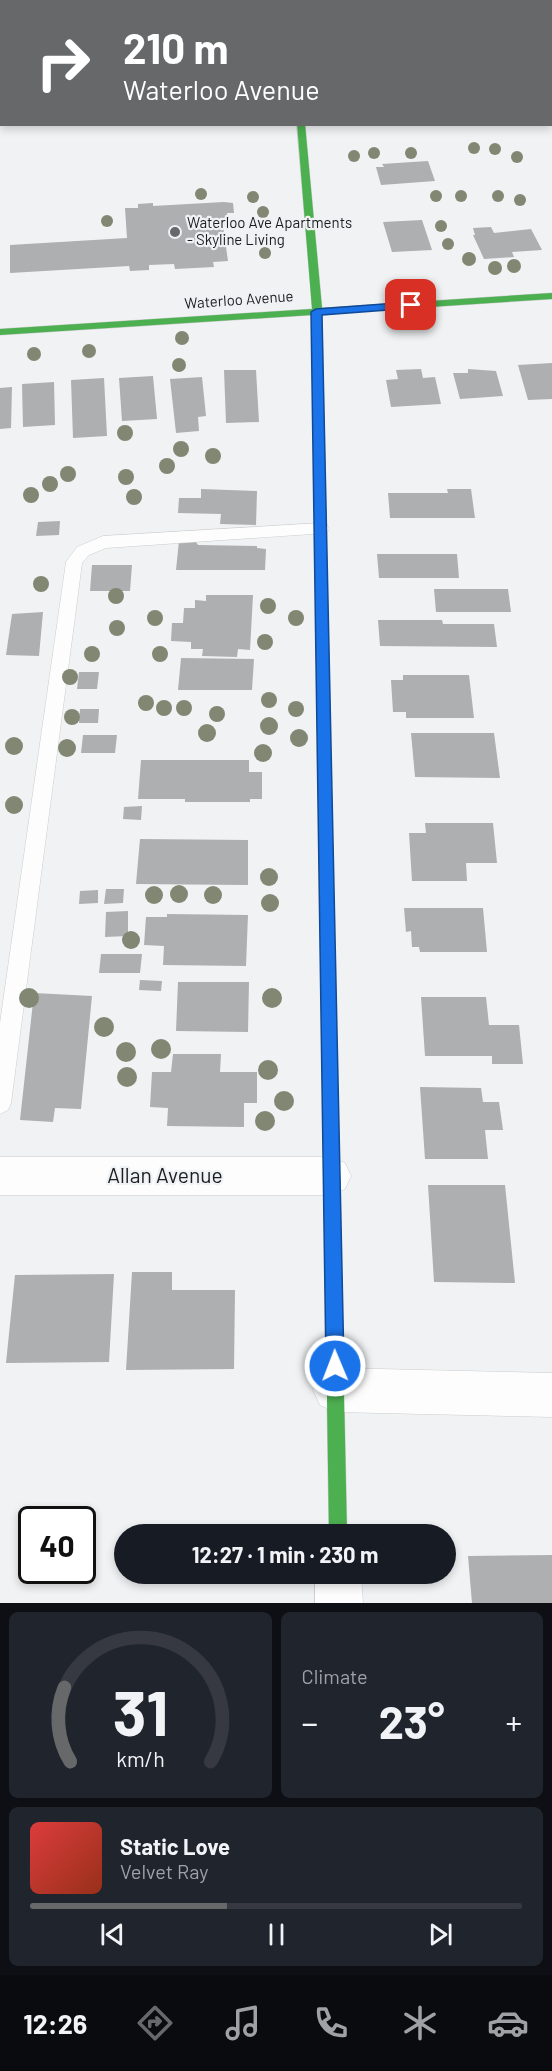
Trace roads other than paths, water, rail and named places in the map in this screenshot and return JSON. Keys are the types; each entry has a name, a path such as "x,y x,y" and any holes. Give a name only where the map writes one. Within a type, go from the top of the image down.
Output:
{"street":[{"path":"301,126 316,312 338,1524"},
{"name":"Waterloo Avenue","path":"0,332 552,296"},
{"name":"Allan Avenue","path":"0,1176 331,1176"},
{"path":"335,1390 552,1395"},
{"path":"338,1584 339,1603"}],"lane":[{"path":"0,1103 74,562 83,550 103,542 321,529"}],"place":[{"name":"Waterloo Ave Apartments - Skyline Living","path":"175,232"}]}
